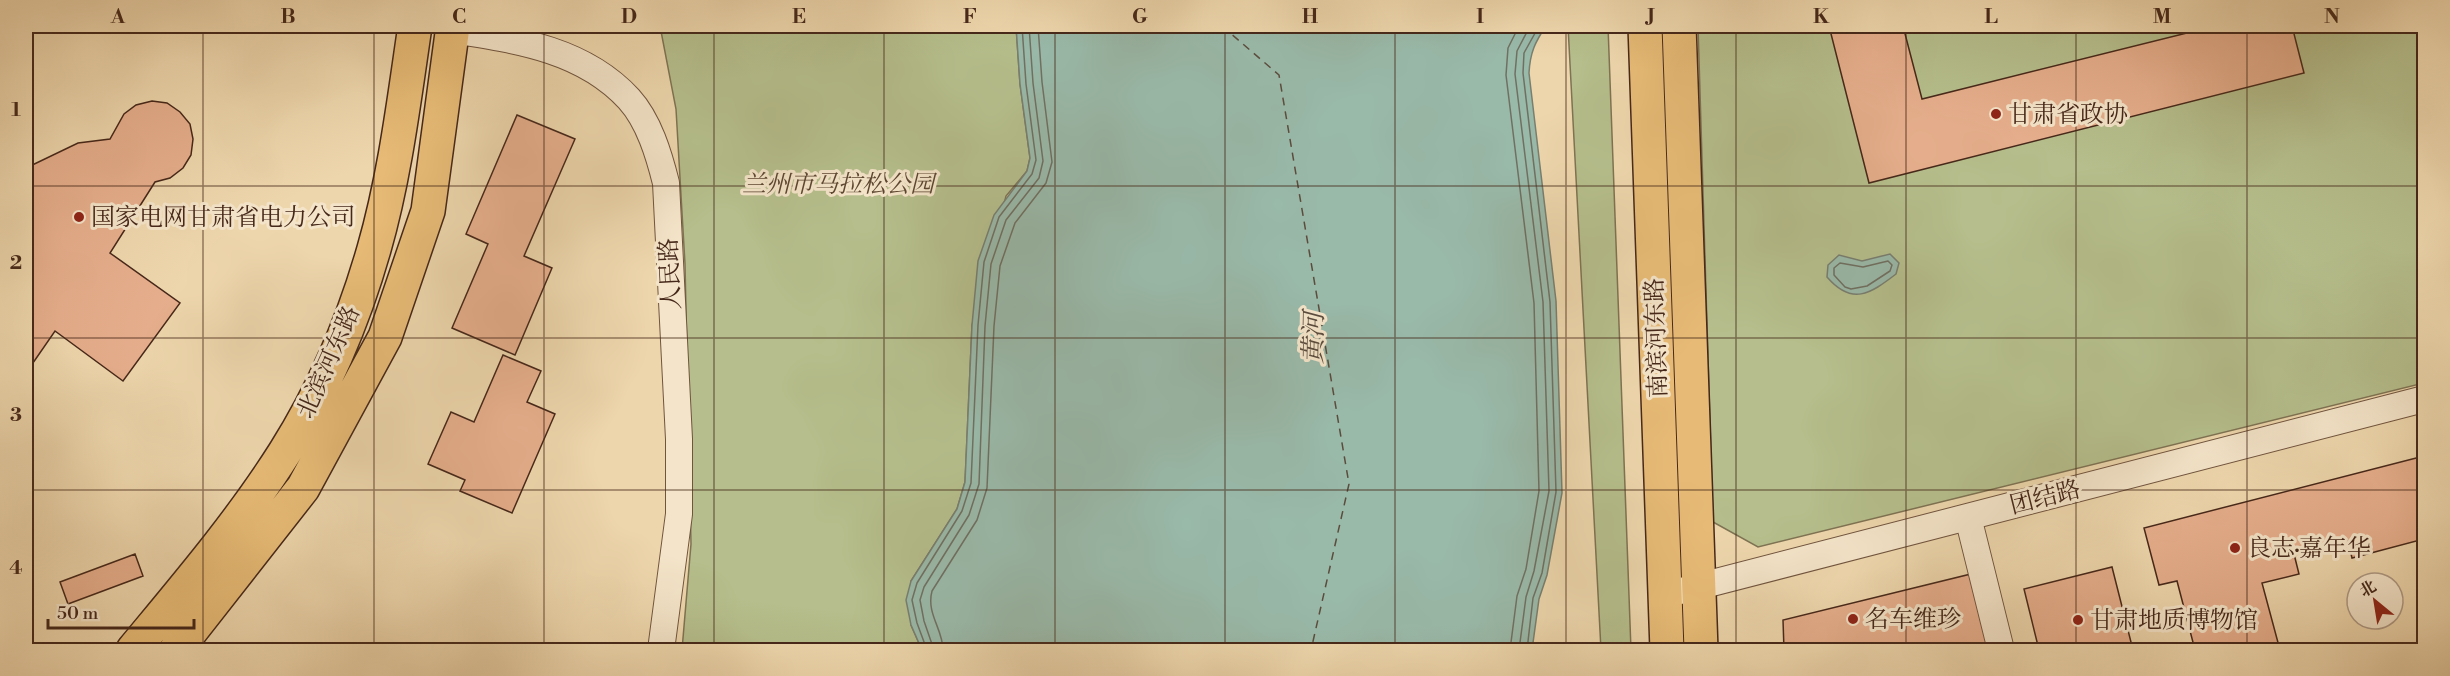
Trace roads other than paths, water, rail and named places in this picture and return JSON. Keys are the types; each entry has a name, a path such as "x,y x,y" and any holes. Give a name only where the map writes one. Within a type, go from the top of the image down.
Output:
{"main road":[{"name":"北滨河东路","path":"133,651 210,557 265,482 311,405 343,337 375,248 397,146 415,26"},
{"name":"南滨河东路","path":"1645,26 1667,651"},
{"name":"南滨河东路","path":"1679,26 1701,651"},
{"name":"北滨河东路","path":"176,651 303,488 385,337 428,211 453,28"}],"street":[{"name":"人民路","path":"453,28 553,50 581,62 607,78 631,100 658,153 666,183 679,439 679,514 661,651"},
{"name":"团结路","path":"1665,595 2424,399"},
{"path":"1968,516 2001,651"}],"water":[{"name":"黄河","path":"1016,26 1546,26 1534,48 1529,73 1556,301 1562,493 1547,575 1539,599 1532,650 922,650 911,625 906,600 911,581 957,509 965,482 972,325 978,261 994,215 1027,171 1030,158 1020,84"},
{"path":"1890,254 1899,263 1896,274 1878,287 1861,294 1845,292 1827,277 1828,265 1839,255 1862,261"}],"place":[{"name":"甘肃省政协","path":"1996,114"},
{"name":"国家电网甘肃省电力公司","path":"79,217"},
{"name":"良志·嘉年华","path":"2235,548"},
{"name":"名车维珍","path":"1853,619"},
{"name":"甘肃地质博物馆","path":"2078,620"}],"park label":[{"name":"兰州市马拉松公园","path":"838,184"}]}
